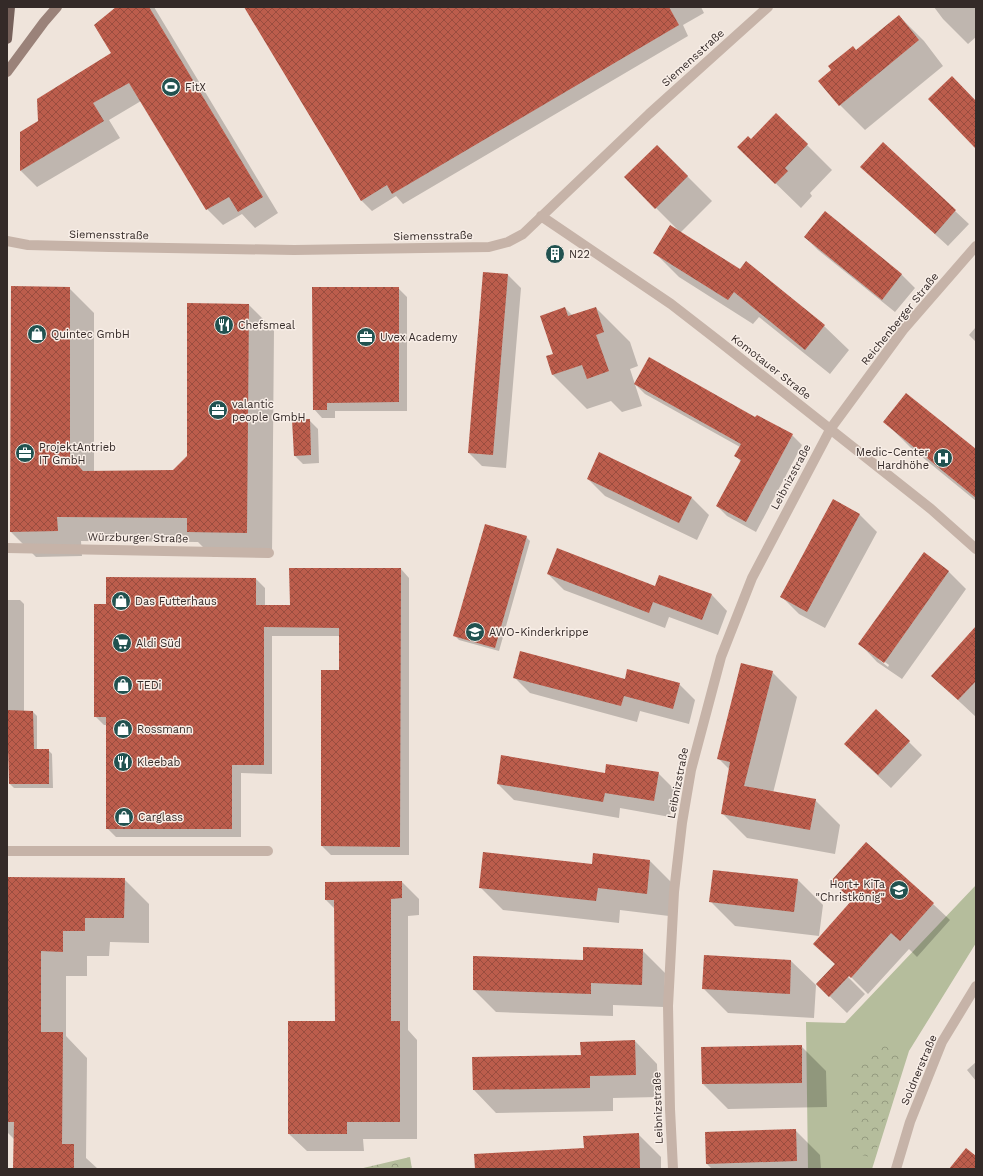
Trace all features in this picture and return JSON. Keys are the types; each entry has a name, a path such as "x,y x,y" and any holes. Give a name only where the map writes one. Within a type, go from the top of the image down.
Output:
{"main road":[{"path":"7,39 10,7"},
{"path":"7,72 57,7"}],"street":[{"name":"Siemensstraße","path":"7,242 28,245 109,248 256,249 489,247 508,242 522,234 542,216 649,114 768,7"},
{"name":"Komotauer Straße","path":"542,216 672,304 831,428 931,509 976,550"},
{"name":"Reichenberger Straße","path":"831,428 903,330 976,246"},
{"name":"Leibnizstraße","path":"673,1169 668,1006 674,892 682,824 691,770 720,657 743,598 778,527 831,428"},
{"name":"Würzburger Straße","path":"7,548 269,553"},
{"path":"7,850 268,851"},
{"name":"Soldnerstraße","path":"896,1169 910,1122 942,1042 976,986"}],"green space":[{"path":"976,885 976,943 909,1051 872,1169 808,1169 806,1022 845,1023"},
{"path":"881,1044 904,1056 874,1158 849,1152 849,1066"},
{"path":"410,1157 412,1169 359,1169"}],"building":[{"path":"116,7 149,7 263,197 238,212 229,197 206,210 129,83 93,103 104,121 20,171 20,132 38,121 37,99 111,53 94,25"},
{"path":"244,7 669,7 679,25 392,194 387,185 361,201"},
{"path":"899,15 919,40 839,106 818,81 831,70 828,66 853,46 856,50"},
{"path":"952,76 976,101 976,149 928,99"},
{"path":"776,113 808,144 785,168 788,171 775,184 737,147 748,136 751,139"},
{"path":"883,142 956,210 935,234 860,167"},
{"path":"657,145 688,176 655,209 624,177"},
{"path":"825,211 902,274 882,300 804,237"},
{"path":"670,225 740,269 746,261 825,325 805,350 734,292 728,300 653,253"},
{"path":"483,272 508,274 493,455 468,453"},
{"path":"11,286 70,287 70,456 83,471 173,470 187,456 187,303 249,304 247,533 187,532 187,518 57,517 58,531 10,532"},
{"path":"312,287 399,287 399,402 327,403 327,410 313,410"},
{"path":"565,307 568,316 596,307 604,332 596,335 609,371 587,379 582,365 552,375 546,356 553,354 540,316"},
{"path":"649,357 755,417 757,415 793,434 746,522 716,506 741,460 734,456 741,444 634,384"},
{"path":"906,393 976,449 976,498 883,422"},
{"path":"310,419 311,455 294,456 292,420"},
{"path":"599,452 692,497 679,523 587,479"},
{"path":"833,499 860,514 807,612 780,597"},
{"path":"485,524 527,536 495,648 453,636"},
{"path":"557,548 655,586 659,575 712,594 702,620 653,602 649,613 547,574"},
{"path":"924,552 949,571 884,663 858,644"},
{"path":"289,568 401,568 400,847 321,846 321,670 339,670 339,628 264,627 264,765 232,765 232,829 106,829 106,717 94,717 94,604 106,604 106,577 256,578 256,605 290,605"},
{"path":"976,626 976,681 958,700 931,676"},
{"path":"520,651 625,679 627,669 680,683 673,709 624,696 621,706 513,678"},
{"path":"741,663 773,671 744,786 816,799 810,830 721,814 730,762 717,759"},
{"path":"876,709 910,741 878,775 844,744"},
{"path":"7,710 33,711 34,749 49,749 49,784 9,784"},
{"path":"501,755 605,773 606,764 659,772 654,801 605,793 603,802 497,784"},
{"path":"866,842 934,903 900,941 891,933 851,978 849,976 829,997 816,984 835,964 813,944 852,900 831,881"},
{"path":"483,852 592,864 593,853 650,860 647,894 598,888 596,901 479,888"},
{"path":"713,870 798,879 794,912 709,902"},
{"path":"7,877 125,878 124,918 85,918 85,931 63,931 63,952 41,951 41,1032 63,1032 62,1144 74,1144 74,1168 13,1168 14,1122 7,1122"},
{"path":"402,881 402,898 391,899 391,1021 400,1021 400,1122 347,1122 347,1134 288,1134 288,1021 335,1021 334,900 325,900 325,882"},
{"path":"583,947 643,949 642,985 591,983 591,994 473,990 473,956 583,960"},
{"path":"704,955 791,960 790,994 702,989"},
{"path":"635,1040 636,1075 590,1076 590,1088 473,1090 472,1057 581,1055 580,1042"},
{"path":"802,1045 802,1083 702,1084 701,1047"},
{"path":"796,1129 797,1161 706,1164 705,1132"},
{"path":"639,1133 640,1168 475,1169 474,1154 584,1148 583,1136"},
{"path":"966,1148 976,1156 976,1169 949,1169"}],"place":[{"name":"FitX","path":"171,87"},
{"name":"N22","path":"555,254"},
{"name":"Chefsmeal","path":"224,325"},
{"name":"Quintec GmbH","path":"37,334"},
{"name":"Uvex Academy","path":"366,337"},
{"name":"valantic people GmbH","path":"218,410"},
{"name":"ProjektAntrieb IT GmbH","path":"25,453"},
{"name":"Medic-Center Hardhöhe","path":"943,458"},
{"name":"Das Futterhaus","path":"121,601"},
{"name":"AWO-Kinderkrippe","path":"475,632"},
{"name":"Aldi Süd","path":"122,643"},
{"name":"TEDi","path":"123,685"},
{"name":"Rossmann","path":"123,729"},
{"name":"Kleebab","path":"123,762"},
{"name":"Carglass","path":"124,817"},
{"name":"Hort+ KiTa \"Christkönig\"","path":"899,890"}]}
